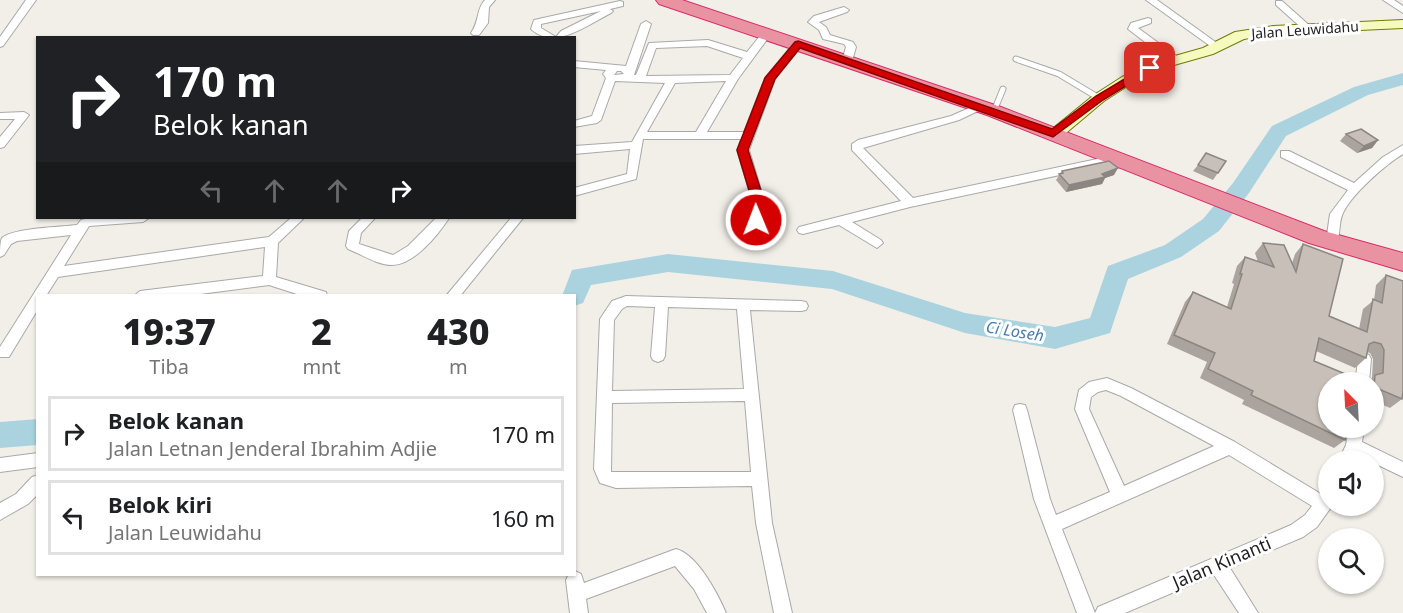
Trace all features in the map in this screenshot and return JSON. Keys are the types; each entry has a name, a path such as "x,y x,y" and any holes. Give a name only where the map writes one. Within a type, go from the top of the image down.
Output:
{"highway":[{"path":"668,0 986,109 1324,240 1403,262"}],"street":[{"path":"0,44 31,0"},
{"path":"476,33 483,23 484,6 490,0"},
{"path":"1151,0 1216,46"},
{"path":"1388,0 1403,10"},
{"path":"548,36 536,29 537,22 622,2"},
{"path":"562,36 622,2"},
{"path":"1279,3 1307,28"},
{"path":"844,10 817,18 813,22 823,29 826,37 848,42 851,47 847,61"},
{"path":"1148,21 1134,25 1132,29 1175,60"},
{"path":"628,75 646,24"},
{"name":"Jalan Leuwidahu","path":"1053,134 1099,98 1150,68 1198,55 1252,32 1403,24"},
{"path":"699,135 733,78 766,34"},
{"path":"639,45 708,43 748,56"},
{"path":"756,220 757,197 743,150 770,78 798,44"},
{"path":"640,79 652,45"},
{"path":"576,64 613,73 624,68 628,75 640,79 733,78"},
{"path":"576,124 593,121 597,118 613,73"},
{"path":"576,191 632,176 638,141 672,80"},
{"path":"910,203 857,151 856,147 862,143 986,109"},
{"path":"0,144 24,115"},
{"path":"0,116 36,116"},
{"path":"576,150 699,135 747,136"},
{"path":"1324,240 1342,203 1388,159 1403,149"},
{"path":"1285,154 1356,189"},
{"path":"803,230 910,203 1116,159"},
{"path":"40,294 85,223 94,219"},
{"path":"52,273 272,241 297,219"},
{"path":"368,219 355,231 352,246 390,260 397,260 407,254 442,219"},
{"path":"454,294 516,219"},
{"path":"840,220 877,243"},
{"path":"0,252 7,241 14,237 81,229"},
{"path":"269,280 272,241"},
{"path":"157,294 269,280 314,294"},
{"path":"759,479 616,481 606,478 602,469 607,319 611,310 626,301 801,306"},
{"path":"4,353 36,302"},
{"path":"658,356 662,302"},
{"path":"743,305 764,523 783,613"},
{"path":"1363,372 1364,359"},
{"path":"1120,495 1082,410 1084,394 1094,386 1107,384 1126,392 1318,496"},
{"path":"604,398 753,395"},
{"path":"1020,410 1042,499 1086,613"},
{"path":"1352,450 1355,438"},
{"path":"1354,445 1403,470"},
{"path":"1052,525 1230,447"},
{"path":"0,465 36,460"},
{"path":"0,512 22,499 36,484"},
{"name":"Jalan Kinanti","path":"1104,613 1297,531 1311,521 1318,511"},
{"path":"579,613 576,587 676,558 680,558 700,583 717,613"},
{"path":"1218,565 1249,613"}],"lane":[{"path":"1016,59 1054,71 1078,82 1099,98"},
{"path":"986,109 1003,89"}],"building":[{"path":"1361,129 1378,140 1364,146 1346,134"},
{"path":"1206,153 1226,161 1218,173 1198,165"},
{"path":"1109,161 1118,168 1102,174 1105,177 1069,185 1059,174 1063,173 1062,171"},
{"path":"1263,243 1284,245 1296,272 1303,244 1343,259 1329,316 1367,332 1373,299 1382,303 1386,275 1403,281 1402,399 1384,391 1384,350 1381,344 1374,342 1369,344 1366,358 1319,338 1314,361 1341,372 1318,372 1318,427 1251,395 1253,391 1208,369 1215,353 1174,335 1193,292 1231,309 1245,257 1274,267"}],"waterway":[{"name":"Ci Loseh","path":"575,294 581,277 668,263 833,280 965,323 1055,338 1101,326 1117,273 1173,251 1211,225 1241,188 1279,131 1361,91 1403,79"},
{"name":"Ci Loseh","path":"0,435 36,432"}],"route":[{"path":"756,220 757,197 743,150 770,78 798,44 994,111 1053,134 1099,98 1150,68"}]}
